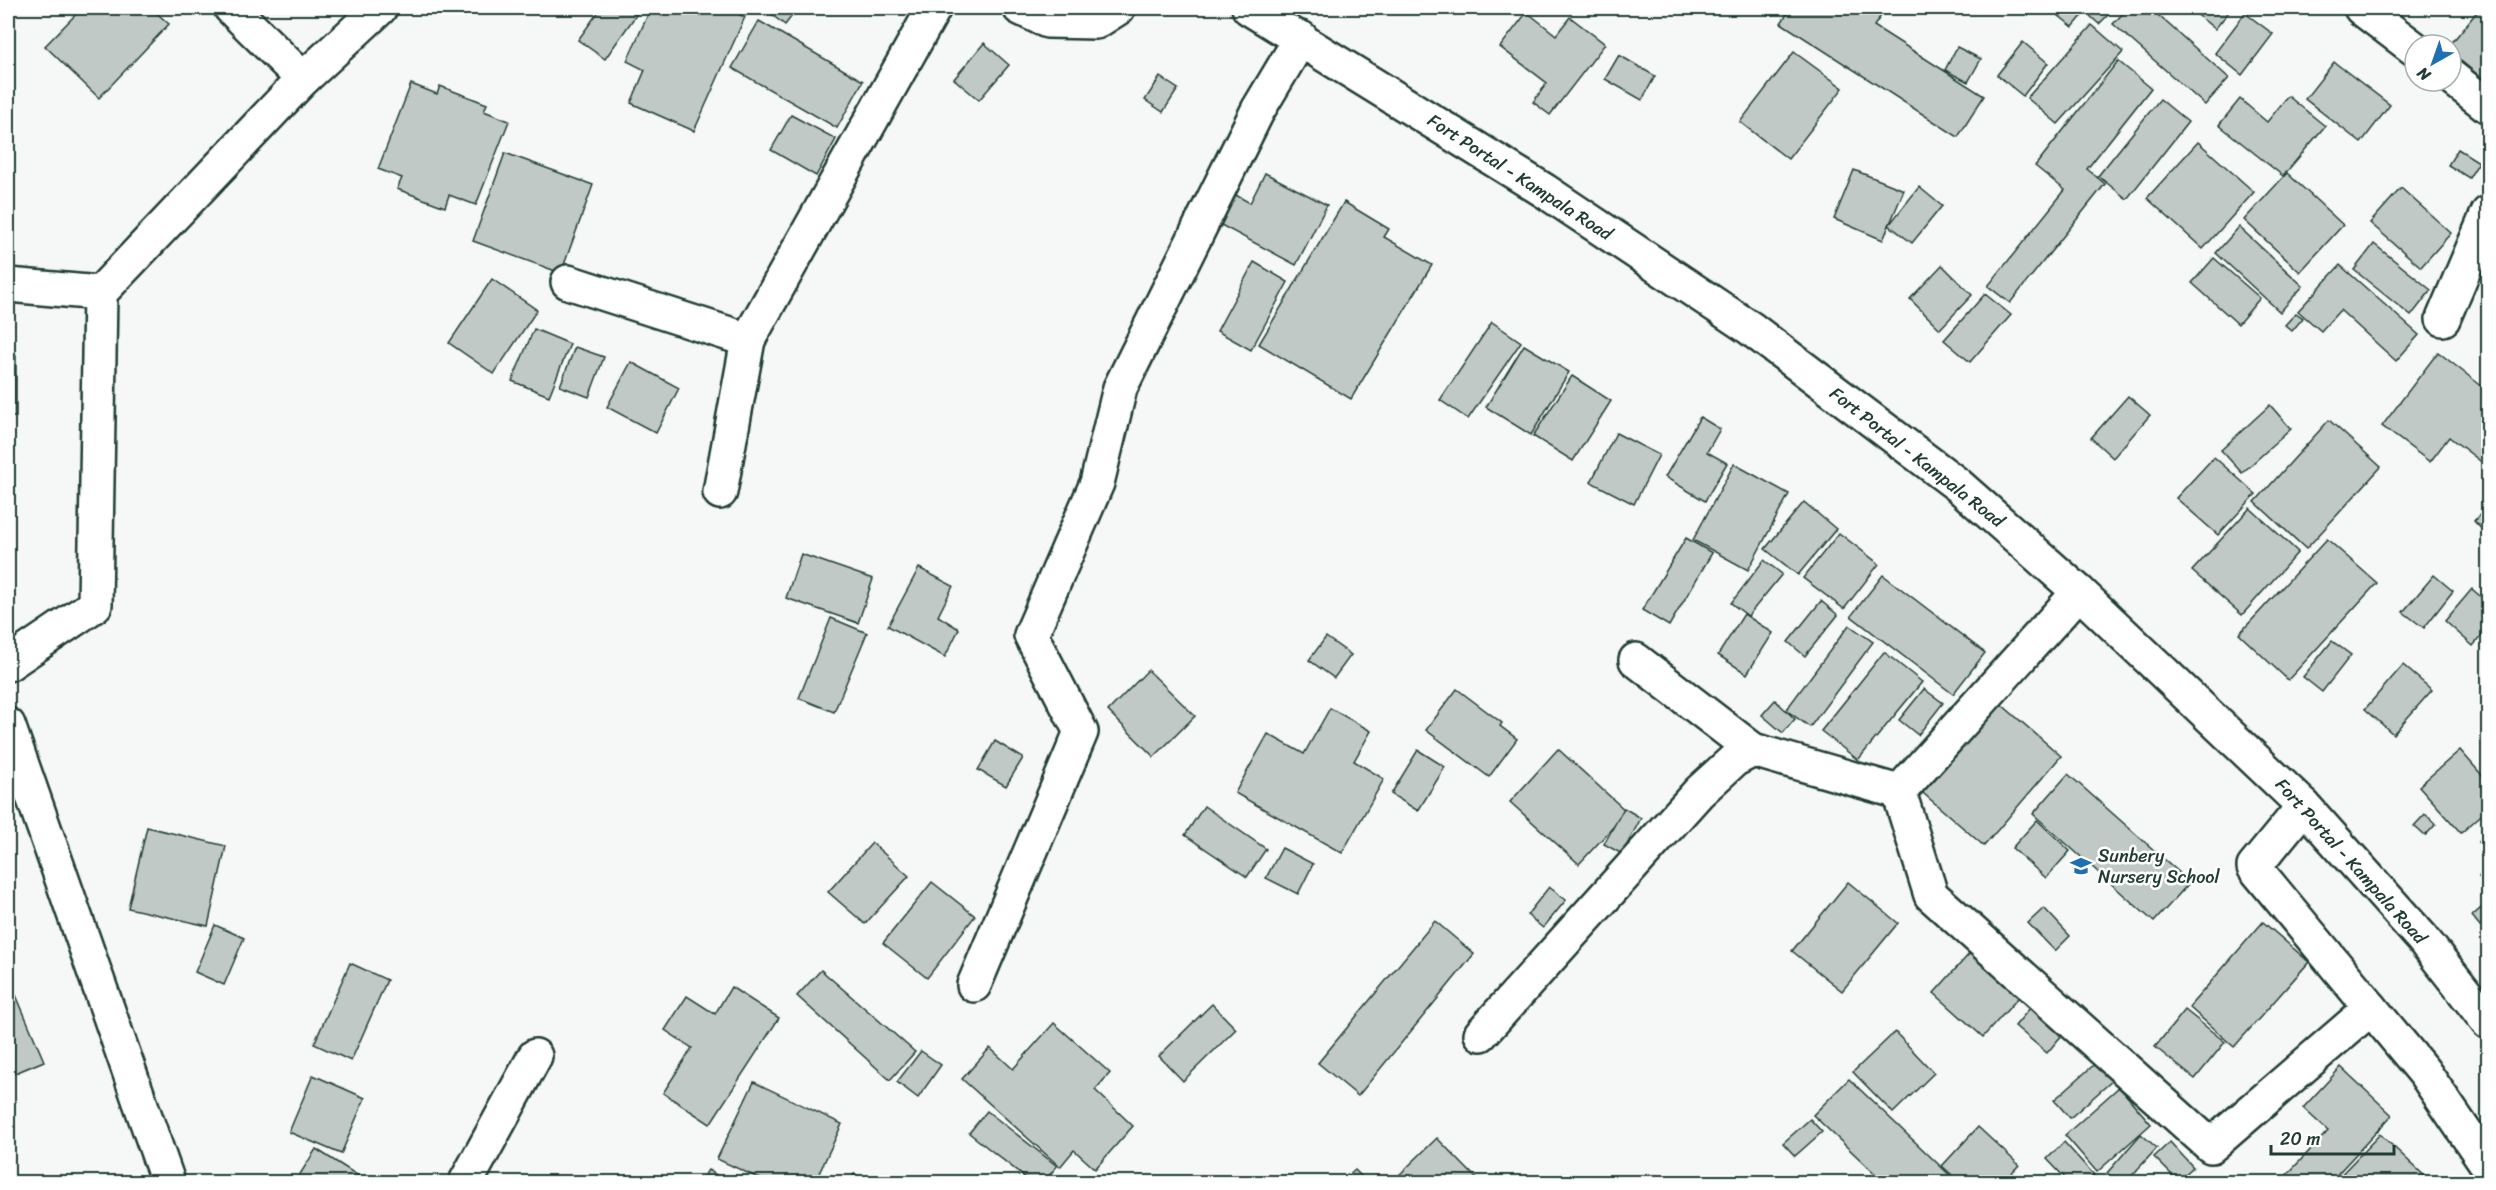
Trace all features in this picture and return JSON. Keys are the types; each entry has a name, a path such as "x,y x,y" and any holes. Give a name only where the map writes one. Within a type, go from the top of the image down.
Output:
{"street":[{"path":"231,8 303,79"},
{"path":"8,664 95,605 99,293 303,79 380,8"},
{"path":"720,492 748,340 934,8"},
{"path":"1020,8 1047,21 1096,22 1118,8"},
{"name":"Fort Portal - Kampala Road","path":"1249,8 1301,38 1545,191 1750,328 1958,485 2079,592 2304,806 2422,938 2488,1022"},
{"path":"2361,8 2403,40"},
{"path":"974,985 1081,732 1032,635 1097,483 1120,387 1258,110 1301,38"},
{"path":"2463,86 2488,106"},
{"path":"2443,319 2488,213"},
{"path":"567,282 748,340"},
{"path":"8,285 99,293"},
{"path":"1899,792 2079,592"},
{"path":"1636,660 1753,750 1899,792"},
{"path":"8,724 168,1182"},
{"path":"1481,1034 1699,792 1734,760 1753,750"},
{"path":"1899,792 1931,895 2211,1146 2371,1008"},
{"path":"2304,806 2254,867 2424,1072 2488,1166"},
{"path":"466,1182 535,1056"}],"building":[{"path":"82,8 151,8 169,24 99,98 45,46"},
{"path":"601,8 641,8 605,59 578,40"},
{"path":"651,8 724,8 745,17 694,131 631,103 645,70 627,61"},
{"path":"763,8 798,8 785,25"},
{"path":"1791,8 1837,8 1845,13 1849,8 1886,8 1874,26 1984,96 1958,137 1781,23"},
{"path":"2049,8 2089,8 2073,27"},
{"path":"2097,8 2115,8 2099,24 2090,16"},
{"path":"2128,8 2150,8 2229,78 2205,105 2113,24"},
{"path":"2189,8 2232,8 2215,29"},
{"path":"2480,8 2488,8 2488,83 2463,63 2463,33 2460,33"},
{"path":"1527,12 1556,35 1570,17 1605,44 1550,115 1533,102 1547,83 1500,47"},
{"path":"2245,13 2273,34 2242,75 2215,53"},
{"path":"759,21 863,81 837,128 732,68"},
{"path":"2092,25 2123,52 2058,124 2027,98"},
{"path":"2023,42 2048,63 2023,96 1997,75"},
{"path":"984,43 1009,65 979,100 954,79"},
{"path":"1957,47 1981,59 1968,82 1945,70"},
{"path":"1794,52 1843,88 1788,159 1740,122"},
{"path":"1619,55 1655,76 1642,100 1605,79"},
{"path":"2118,61 2151,88 2087,169 2105,184 2010,303 1988,286 2065,190 2035,166"},
{"path":"2334,62 2390,105 2361,143 2305,99"},
{"path":"1160,77 1178,89 1163,112 1145,100"},
{"path":"411,84 437,94 440,86 487,104 484,111 509,121 476,205 449,195 445,207 397,189 402,178 378,169"},
{"path":"2288,96 2325,126 2283,176 2219,125 2240,99 2267,122"},
{"path":"2160,99 2188,122 2127,199 2098,176"},
{"path":"791,115 836,139 816,176 771,150"},
{"path":"2198,142 2254,192 2203,249 2147,198"},
{"path":"2458,149 2479,162 2469,178 2448,165"},
{"path":"505,153 593,185 561,273 473,241"},
{"path":"1854,170 1904,190 1883,240 1834,219"},
{"path":"1265,173 1327,205 1296,265 1219,224 1234,194 1250,203"},
{"path":"2287,173 2343,225 2300,272 2244,220"},
{"path":"1919,187 1942,206 1912,243 1889,225"},
{"path":"2401,188 2451,233 2421,267 2370,223"},
{"path":"1344,202 1389,229 1384,237 1432,265 1351,399 1259,344"},
{"path":"2239,227 2303,286 2280,312 2216,253"},
{"path":"2374,244 2431,290 2411,316 2354,270"},
{"path":"2214,258 2260,298 2238,324 2192,283"},
{"path":"1254,262 1288,282 1251,350 1217,331"},
{"path":"1942,265 1972,295 1940,329 1910,299"},
{"path":"2340,265 2419,335 2396,361 2340,310 2321,331 2298,311"},
{"path":"492,279 537,310 494,374 449,343"},
{"path":"1985,294 2011,315 1970,362 1944,340"},
{"path":"2296,313 2303,318 2292,331 2285,325"},
{"path":"1492,322 1521,342 1468,419 1440,400"},
{"path":"534,329 570,344 549,396 512,381"},
{"path":"1524,345 1569,372 1531,435 1486,407"},
{"path":"575,347 604,357 589,397 560,386"},
{"path":"2438,352 2488,391 2488,467 2449,437 2430,462 2382,426"},
{"path":"8,356 16,356 16,417 8,417"},
{"path":"631,362 679,388 656,433 607,407"},
{"path":"1572,376 1611,401 1573,461 1533,436"},
{"path":"2128,396 2150,415 2113,458 2091,438"},
{"path":"2270,405 2291,429 2242,473 2221,450"},
{"path":"1700,417 1720,429 1707,452 1727,463 1705,501 1665,477"},
{"path":"2329,420 2381,467 2306,549 2255,502"},
{"path":"1616,433 1659,455 1634,504 1591,482"},
{"path":"2214,457 2256,494 2218,535 2176,498"},
{"path":"1734,464 1789,494 1748,570 1693,540"},
{"path":"1804,502 1836,529 1798,575 1765,549"},
{"path":"2488,505 2488,536 2474,521"},
{"path":"2250,508 2298,552 2242,615 2192,571"},
{"path":"1839,533 1879,564 1844,609 1803,578"},
{"path":"1686,538 1712,553 1669,626 1642,610"},
{"path":"2327,539 2377,583 2288,680 2239,634"},
{"path":"801,554 873,579 858,623 786,598"},
{"path":"1764,560 1782,574 1748,616 1731,603"},
{"path":"919,568 953,586 938,616 959,629 945,657 888,626"},
{"path":"1883,575 1985,653 1953,694 1851,616"},
{"path":"2434,575 2453,591 2424,628 2403,612"},
{"path":"2472,589 2488,603 2488,628 2473,646 2445,621"},
{"path":"1821,601 1838,615 1805,656 1788,642"},
{"path":"1744,614 1773,633 1747,674 1718,655"},
{"path":"831,618 867,633 834,712 799,698"},
{"path":"1849,625 1873,642 1810,727 1786,710"},
{"path":"1326,637 1351,655 1334,678 1309,660"},
{"path":"2332,641 2351,655 2322,692 2303,677"},
{"path":"1884,652 1922,682 1858,760 1821,731"},
{"path":"2403,665 2432,690 2393,734 2365,709"},
{"path":"1148,670 1195,716 1154,757 1108,711"},
{"path":"1457,689 1502,723 1500,726 1517,739 1489,777 1426,730"},
{"path":"1924,689 1943,703 1918,735 1899,720"},
{"path":"1994,698 2061,756 1984,846 1916,787"},
{"path":"1775,700 1795,719 1783,733 1762,715"},
{"path":"1330,708 1371,731 1354,761 1384,779 1342,853 1235,793 1268,734 1304,754"},
{"path":"995,741 1023,758 1006,786 978,770"},
{"path":"1558,749 1627,812 1579,864 1510,802"},
{"path":"1418,750 1445,767 1418,811 1391,794"},
{"path":"2460,750 2488,782 2488,809 2461,833 2419,786"},
{"path":"2068,774 2190,882 2154,922 2033,814"},
{"path":"1204,806 1266,849 1247,877 1185,835"},
{"path":"1624,808 1641,818 1622,854 1604,844"},
{"path":"2425,814 2436,824 2425,836 2414,826"},
{"path":"2037,820 2070,851 2046,878 2012,848"},
{"path":"147,827 226,846 208,926 128,908"},
{"path":"2488,832 2488,852 2479,842"},
{"path":"872,843 909,876 865,924 828,892"},
{"path":"1282,848 1313,864 1298,894 1266,878"},
{"path":"2488,864 2488,884 2479,877"},
{"path":"932,882 975,916 927,978 883,943"},
{"path":"1848,882 1898,923 1842,991 1792,951"},
{"path":"1549,887 1566,900 1543,928 1527,915"},
{"path":"2488,902 2488,919 2480,926 2472,916"},
{"path":"2044,908 2070,936 2055,951 2028,923"},
{"path":"1435,921 1474,954 1358,1096 1318,1063"},
{"path":"2263,922 2309,962 2234,1047 2189,1007"},
{"path":"215,925 244,938 224,985 195,972"},
{"path":"1970,953 2019,997 1983,1037 1934,993"},
{"path":"350,963 387,980 351,1061 314,1044"},
{"path":"821,970 915,1052 890,1080 797,996"},
{"path":"731,987 779,1018 710,1124 663,1093 692,1048 665,1030 687,996 715,1014"},
{"path":"13,988 44,1061 8,1076 8,991"},
{"path":"2035,1002 2067,1029 2047,1053 2015,1026"},
{"path":"1212,1004 1236,1029 1183,1081 1159,1056"},
{"path":"2185,1010 2225,1042 2195,1079 2155,1047"},
{"path":"1054,1023 1110,1073 1095,1090 1133,1126 1095,1169 1074,1150 1060,1167 962,1079 990,1048 1013,1069"},
{"path":"1895,1032 1934,1073 1893,1113 1853,1072"},
{"path":"921,1051 941,1065 918,1098 897,1082"},
{"path":"2097,1062 2113,1080 2070,1118 2054,1100"},
{"path":"2341,1067 2392,1115 2330,1182 2286,1182 2283,1179 2328,1131 2303,1108"},
{"path":"313,1075 365,1098 341,1154 289,1132"},
{"path":"1849,1079 1957,1182 1884,1182 1813,1115"},
{"path":"754,1082 842,1124 815,1182 767,1182 717,1159"},
{"path":"2119,1087 2151,1124 2097,1172 2065,1135"},
{"path":"987,1111 1057,1166 1044,1182 1031,1182 969,1133"},
{"path":"1810,1119 1822,1132 1795,1156 1783,1143"},
{"path":"1978,1127 2019,1165 2003,1182 1960,1182 1942,1166"},
{"path":"2141,1134 2157,1148 2126,1182 2118,1182 2107,1173"},
{"path":"2380,1134 2431,1182 2334,1182"},
{"path":"1437,1138 1480,1182 1392,1182"},
{"path":"2064,1142 2094,1175 2085,1182 2069,1182 2047,1159"},
{"path":"2170,1142 2193,1167 2178,1181 2154,1157"},
{"path":"316,1149 368,1182 295,1182"},
{"path":"708,1170 728,1182 700,1182"},
{"path":"1355,1170 1367,1182 1342,1182"},
{"path":"854,1174 869,1182 850,1182"}],"place":[{"name":"Sunbery Nursery School","path":"2081,866"}]}
